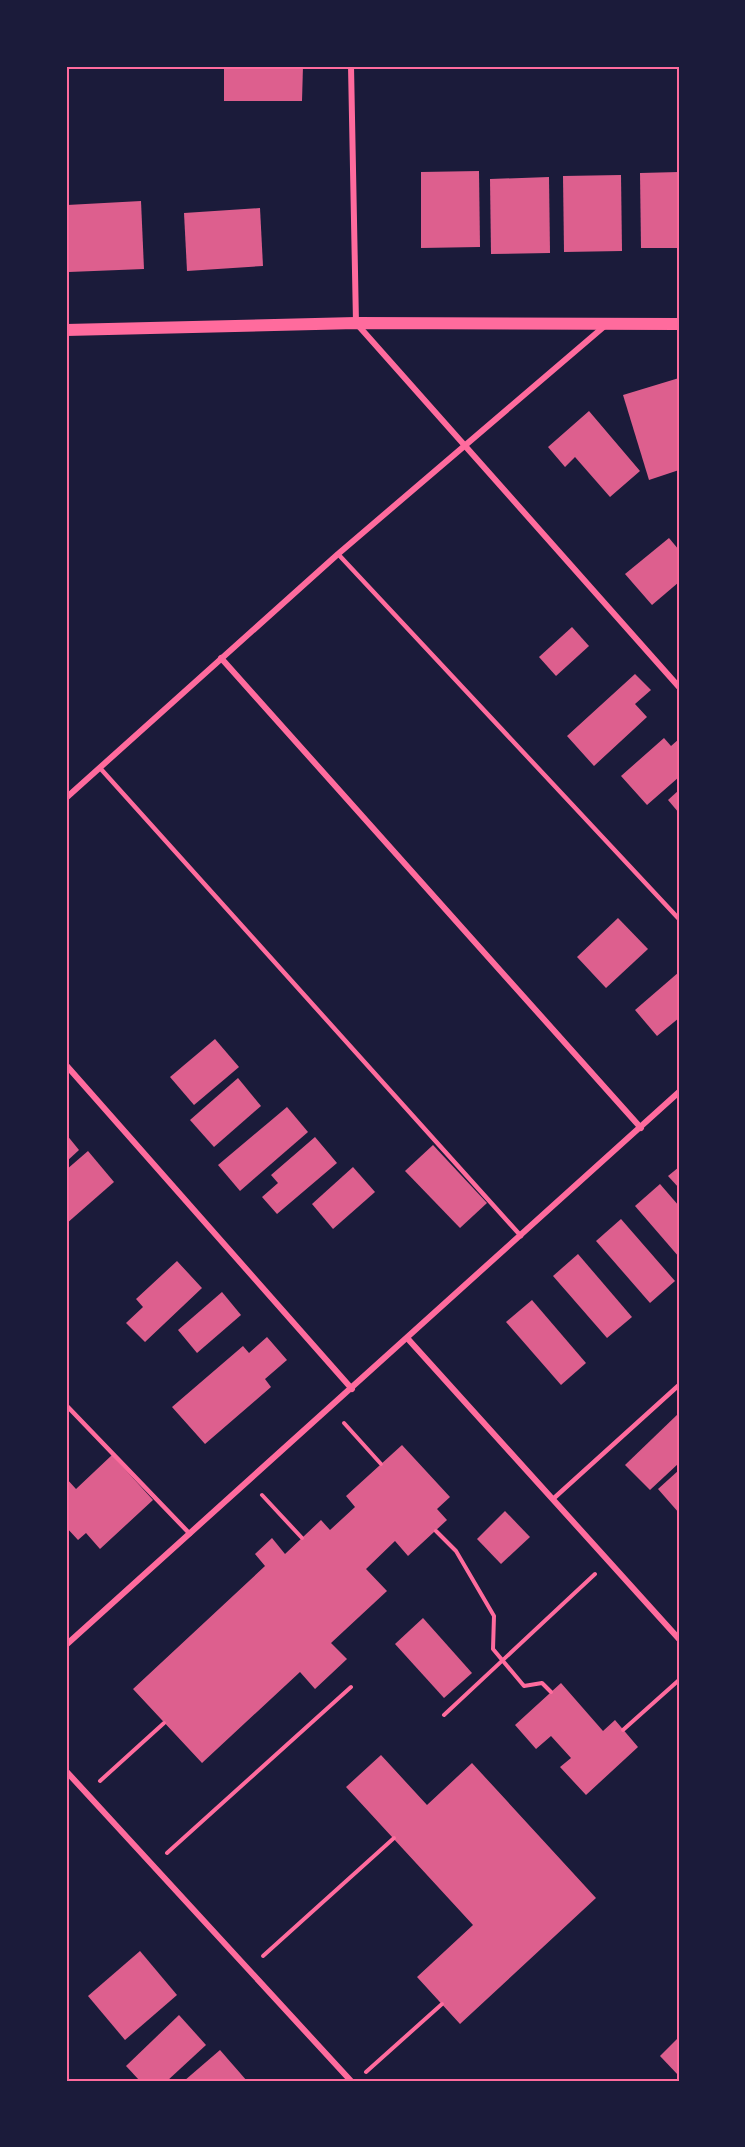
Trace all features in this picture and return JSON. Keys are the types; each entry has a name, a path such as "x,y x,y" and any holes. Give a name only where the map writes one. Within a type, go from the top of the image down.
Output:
{"main road":[{"path":"66,330 356,323 679,324"}],"street":[{"path":"351,66 356,323 679,687"},
{"path":"66,798 338,554 608,324"},
{"path":"221,658 641,1128"},
{"path":"66,1065 352,1389"},
{"path":"66,1645 408,1339 679,1092"},
{"path":"408,1339 679,1639"},
{"path":"66,1771 152,1866 250,1968 351,2081"}],"lane":[{"path":"338,554 679,920"},
{"path":"100,768 521,1236"},
{"path":"553,1499 679,1385"},
{"path":"66,1405 190,1534"}],"path":[{"path":"330,1408 381,1464"},
{"path":"249,1481 302,1538"},
{"path":"436,1531 456,1551 494,1616 493,1650 501,1662 524,1686 542,1683 551,1692"},
{"path":"444,1715 609,1562"},
{"path":"623,1730 679,1680"},
{"path":"152,1866 351,1687"},
{"path":"86,1794 164,1722"},
{"path":"250,1968 393,1838"},
{"path":"364,2074 442,2004"}],"building":[{"path":"224,66 303,66 302,101 224,101"},
{"path":"479,171 480,247 421,248 421,172"},
{"path":"679,172 679,248 641,248 640,173"},
{"path":"621,175 622,251 564,252 563,176"},
{"path":"549,177 550,253 491,254 490,179"},
{"path":"141,201 144,269 69,272 67,205"},
{"path":"260,208 263,266 187,271 184,213"},
{"path":"679,378 679,470 649,480 623,395"},
{"path":"589,411 640,471 610,497 575,457 565,467 548,447"},
{"path":"669,538 679,550 679,582 652,605 625,574"},
{"path":"572,627 589,646 556,676 539,657"},
{"path":"635,674 651,690 635,704 647,717 594,766 567,736"},
{"path":"664,738 671,746 679,739 679,777 647,805 621,776"},
{"path":"679,790 679,813 668,800"},
{"path":"618,918 648,949 606,988 577,957"},
{"path":"679,972 679,1018 657,1036 635,1010"},
{"path":"215,1039 239,1067 194,1105 170,1077"},
{"path":"238,1078 261,1106 214,1147 190,1120"},
{"path":"287,1107 308,1132 240,1191 218,1165"},
{"path":"66,1134 79,1150 66,1162"},
{"path":"315,1137 337,1163 277,1214 262,1197 278,1183 271,1175"},
{"path":"433,1145 487,1203 460,1228 405,1171"},
{"path":"88,1151 114,1182 66,1224 66,1170"},
{"path":"353,1167 375,1192 333,1229 312,1204"},
{"path":"679,1167 679,1188 668,1176"},
{"path":"660,1184 679,1206 679,1257 635,1206"},
{"path":"621,1219 675,1281 650,1303 596,1241"},
{"path":"578,1254 632,1317 607,1338 553,1276"},
{"path":"177,1261 202,1288 145,1342 126,1323 143,1307 136,1299"},
{"path":"222,1292 241,1315 197,1353 178,1330"},
{"path":"532,1300 586,1363 561,1385 506,1322"},
{"path":"267,1337 287,1360 265,1379 271,1387 205,1444 172,1407 243,1346 249,1353"},
{"path":"679,1413 679,1463 650,1490 625,1465"},
{"path":"402,1445 450,1497 437,1509 447,1520 408,1556 395,1541 366,1569 387,1591 331,1643 347,1659 315,1689 300,1672 202,1763 133,1689 265,1566 255,1554 272,1538 285,1554 321,1520 330,1530 355,1507 346,1496"},
{"path":"112,1455 153,1500 100,1549 86,1533 78,1540 66,1527 66,1478 76,1489"},
{"path":"679,1470 679,1513 658,1489"},
{"path":"505,1511 530,1537 501,1564 477,1539"},
{"path":"423,1618 472,1673 444,1698 395,1644"},
{"path":"561,1683 603,1731 615,1720 638,1747 586,1795 560,1767 571,1758 551,1736 536,1749 515,1725"},
{"path":"381,1755 427,1805 472,1763 596,1898 460,2024 417,1977 473,1925 346,1787"},
{"path":"140,1951 177,1995 125,2040 88,1996"},
{"path":"179,2015 206,2045 167,2081 140,2081 126,2066"},
{"path":"679,2037 679,2076 660,2056"},
{"path":"220,2050 247,2081 184,2081"}]}
